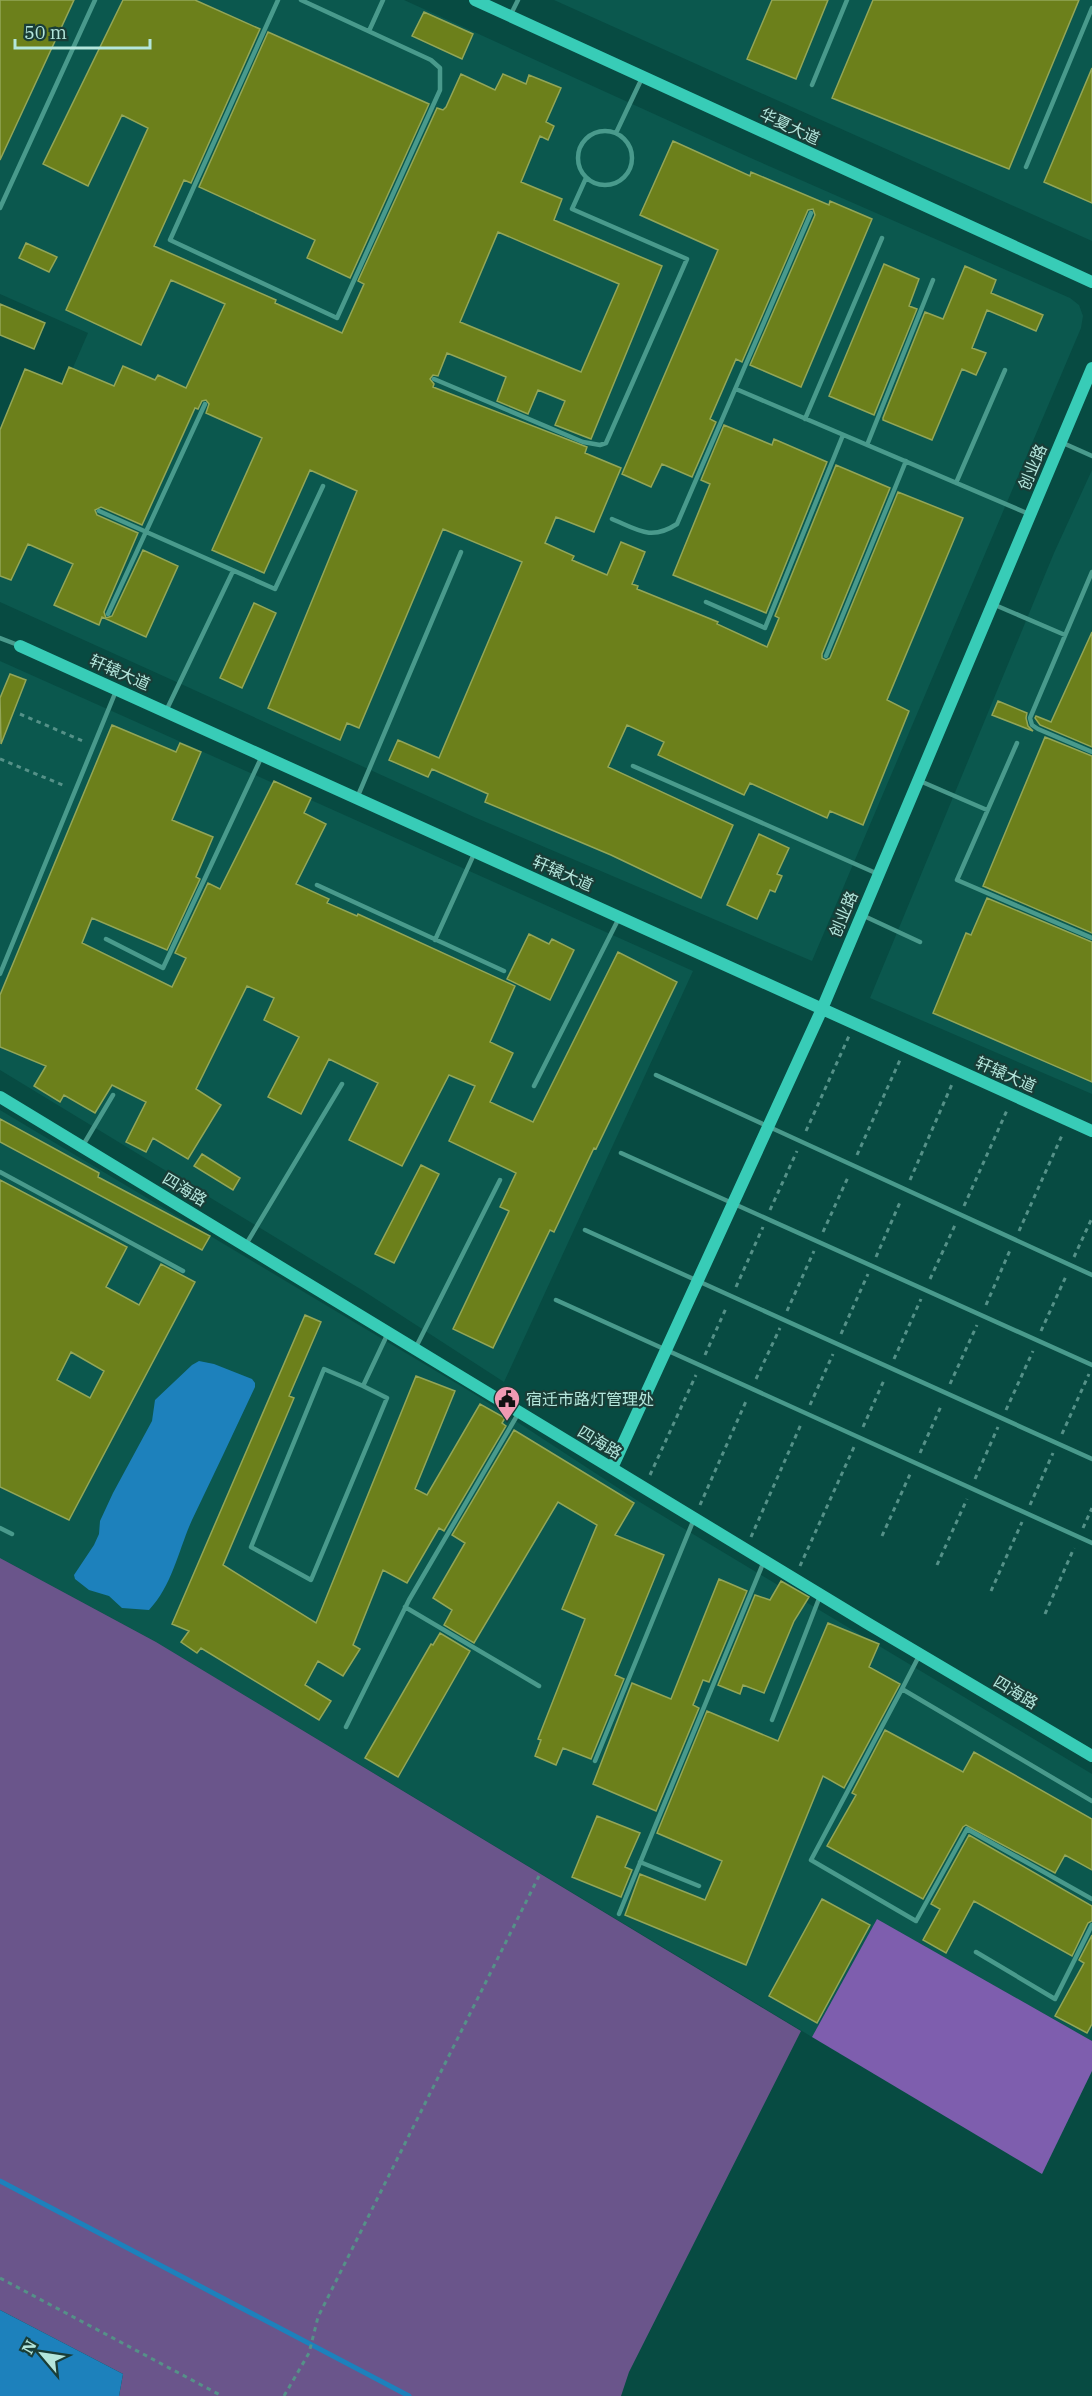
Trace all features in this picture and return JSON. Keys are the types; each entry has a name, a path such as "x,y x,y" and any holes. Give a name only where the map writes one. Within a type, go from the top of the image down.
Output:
{"street":[{"name":"华夏大道","path":"475,0 1092,282"},
{"name":"创业路","path":"612,1468 822,1009 1092,368"},
{"name":"轩辕大道","path":"20,646 1092,1131"},
{"name":"四海路","path":"0,1097 794,1579 1092,1756"}],"lane":[{"path":"0,208 95,0"},
{"path":"278,0 170,240 337,318 440,90 440,68 431,60 301,0"},
{"path":"369,31 383,0"},
{"path":"510,16 518,0"},
{"path":"812,85 847,0"},
{"path":"1026,168 1092,8"},
{"path":"616,133 643,76"},
{"path":"608,130 624,138 630,146 631,165 627,173 612,184 602,185 586,178 578,163 579,146 591,133 608,130"},
{"path":"434,379 583,442 600,445 606,443 687,259 572,209 586,178"},
{"path":"612,519 652,534 661,533 677,524 811,213"},
{"path":"805,419 882,238"},
{"path":"867,445 933,280"},
{"path":"956,483 1005,370"},
{"path":"736,389 1030,514"},
{"path":"108,614 205,404"},
{"path":"706,602 765,628 843,435"},
{"path":"1061,441 1092,456"},
{"path":"826,656 906,461"},
{"path":"99,511 275,589 323,486"},
{"path":"357,798 461,552"},
{"path":"166,711 232,571"},
{"path":"1092,572 1030,718 1032,725 1038,729 1092,752"},
{"path":"992,604 1065,635"},
{"path":"0,638 20,646"},
{"path":"0,974 116,688"},
{"path":"1017,742 957,880 1092,938"},
{"path":"106,939 164,968 263,755"},
{"path":"633,766 878,874"},
{"path":"918,780 987,810"},
{"path":"435,940 475,851"},
{"path":"317,885 504,971"},
{"path":"861,915 920,942"},
{"path":"534,1086 620,917"},
{"path":"656,1075 1092,1275"},
{"path":"245,1246 342,1084"},
{"path":"82,1147 113,1095"},
{"path":"621,1153 1092,1366"},
{"path":"0,1172 183,1271"},
{"path":"415,1349 500,1180"},
{"path":"585,1230 1092,1459"},
{"path":"556,1300 1092,1544"},
{"path":"363,1386 388,1332"},
{"path":"324,1369 363,1386 387,1398 311,1580 251,1546 324,1369"},
{"path":"346,1727 405,1607 519,1412"},
{"path":"595,1761 694,1518"},
{"path":"0,1528 12,1534"},
{"path":"619,1914 765,1561"},
{"path":"772,1720 820,1594"},
{"path":"405,1607 539,1686"},
{"path":"920,1654 811,1860 916,1921 967,1829 1092,1899"},
{"path":"902,1689 1092,1801"},
{"path":"640,1862 699,1886"},
{"path":"976,1952 1055,1999 1092,1925"}],"path":[{"path":"20,714 93,745"},
{"path":"0,759 75,790"},
{"path":"645,1488 855,1023"},
{"path":"694,1518 906,1047"},
{"path":"746,1549 959,1071"},
{"path":"794,1579 1013,1095"},
{"path":"882,1536 1069,1120"},
{"path":"937,1566 1092,1218"},
{"path":"991,1591 1092,1366"},
{"path":"1044,1614 1092,1508"},
{"path":"284,2396 309,2353 318,2318 539,1876"},
{"path":"0,2278 222,2396"}],"shaded area":[{"path":"0,0 404,0 753,159 1070,298 1079,305 1083,316 1081,328 812,961 474,817 0,602 0,536 88,333 0,294"},
{"path":"554,0 1092,0 1092,241 734,81"},
{"path":"1092,470 1092,1094 870,998 1054,553"},
{"path":"0,661 693,971 504,1382 362,1290 0,1070"},
{"path":"0,1110 476,1395 638,1501 1092,1774 1092,2041 877,1919 812,2037 156,1642 0,1558"},
{"path":"0,1558 156,1642 801,2031 629,2372 621,2396 119,2396 123,2374 0,2310"},
{"path":"877,1919 1092,2041 1092,2071 1042,2174 812,2037"}],"water":[{"path":"199,1361 214,1364 252,1379 255,1387 192,1520 164,1589 149,1610 122,1608 109,1596 89,1590 75,1579 74,1575 94,1545 99,1534 100,1521 113,1493 152,1421 155,1400"},
{"path":"0,2310 123,2374 119,2396 0,2396"}],"building":[{"path":"0,0 74,0 0,160"},
{"path":"123,0 195,0 260,29 191,183 184,180 154,246 276,300 275,303 342,333 364,284 358,281 437,108 443,110 446,107 461,74 495,90 503,74 526,84 529,75 561,88 546,122 554,126 548,140 540,136 521,182 562,199 554,220 662,266 591,439 555,425 565,401 538,390 528,414 497,401 506,377 447,353 438,376 433,375 430,379 434,384 433,387 587,447 585,453 621,468 594,532 556,517 545,543 574,556 572,560 607,575 621,542 645,552 632,584 638,586 637,589 718,622 717,624 767,647 779,618 775,616 836,465 890,488 822,654 822,658 826,660 830,658 898,492 963,518 887,700 909,711 863,825 830,811 827,818 750,783 744,795 658,755 664,742 627,725 608,767 733,825 701,898 611,855 485,802 488,794 432,769 428,777 389,760 398,740 439,758 522,562 443,529 359,728 347,723 340,740 268,708 357,491 310,470 264,573 212,550 262,438 206,413 209,404 206,400 202,401 198,409 195,408 142,525 101,507 95,510 97,515 138,533 104,612 106,618 112,616 143,550 178,566 146,637 102,617 99,625 54,605 73,564 28,544 11,580 0,576 0,430 25,369 62,384 69,367 114,386 123,366 155,380 158,375 186,388 225,304 171,280 141,345 66,310 148,128 122,115 88,186 43,164","holes":["498,232 619,284 581,372 460,322"]},
{"path":"772,0 828,0 796,79 747,59"},
{"path":"873,0 1079,0 1009,169 832,98"},
{"path":"424,12 473,34 462,59 412,36"},
{"path":"268,32 429,104 350,278 307,258 315,240 199,187"},
{"path":"1092,68 1092,203 1044,182"},
{"path":"673,141 750,176 751,172 829,205 830,201 872,219 801,387 750,365 815,215 813,209 808,210 742,362 736,359 710,419 716,422 692,477 662,464 651,487 622,474 718,250 640,215"},
{"path":"26,243 57,257 49,272 19,258"},
{"path":"884,264 919,279 909,306 917,309 874,415 829,396"},
{"path":"965,266 996,280 991,293 1043,315 1036,331 987,310 972,348 986,353 976,375 962,369 932,440 883,420 883,418 925,312 943,319"},
{"path":"0,304 45,323 34,349 0,335"},
{"path":"724,425 772,445 774,439 827,462 766,613 673,575 710,484 701,480"},
{"path":"254,603 276,613 242,688 220,678"},
{"path":"1092,632 1092,747 1040,725 1035,718 1036,716 1051,722"},
{"path":"10,674 26,680 1,744 0,698"},
{"path":"998,701 1027,713 1028,726 1033,731 992,715"},
{"path":"112,725 176,752 180,743 201,752 172,820 213,837 196,877 200,879 167,950 92,918 82,943 172,987 186,958 175,953 208,883 220,889 274,781 311,798 304,813 326,824 296,884 329,899 327,903 357,916 358,914 515,986 490,1042 513,1053 490,1102 533,1122 618,952 677,982 596,1149 594,1148 554,1232 550,1230 493,1348 453,1329 509,1211 500,1207 516,1173 449,1141 475,1086 449,1075 402,1166 349,1140 378,1083 329,1059 301,1114 268,1097 299,1037 264,1020 274,998 247,986 196,1089 221,1105 188,1159 153,1138 146,1152 126,1142 146,1102 112,1085 95,1113 64,1095 60,1102 34,1086 46,1066 0,1047 0,995"},
{"path":"1045,737 1092,756 1092,933 983,886"},
{"path":"759,834 789,848 777,874 782,876 775,892 770,890 757,919 727,905"},
{"path":"987,898 1092,942 1092,1082 933,1013 966,933 971,935"},
{"path":"529,934 549,944 552,939 574,950 550,1000 507,979"},
{"path":"0,1119 99,1173 98,1177 210,1236 202,1250 0,1142"},
{"path":"202,1154 240,1178 233,1190 194,1166"},
{"path":"421,1165 439,1174 394,1263 375,1254"},
{"path":"0,1180 127,1247 106,1287 139,1305 161,1264 195,1282 69,1520 0,1487","holes":["71,1352 104,1371 90,1398 57,1380"]},
{"path":"305,1315 321,1322 289,1396 294,1398 223,1565 316,1623 416,1376 455,1391 415,1489 427,1495 480,1404 505,1418 502,1423 506,1426 444,1531 439,1528 407,1583 383,1570 353,1645 360,1649 343,1676 318,1661 305,1685 331,1701 319,1720 201,1648 197,1653 181,1642 189,1631 172,1624"},
{"path":"514,1430 634,1503 615,1535 664,1555 615,1675 624,1679 591,1759 563,1748 556,1765 535,1756 541,1740 538,1739 585,1619 562,1609 597,1525 558,1502 474,1643 444,1625 452,1610 433,1598 465,1543 452,1535"},
{"path":"719,1579 747,1591 709,1682 703,1680 693,1705 699,1708 656,1811 593,1784 632,1683 671,1699"},
{"path":"781,1581 809,1597 794,1621 764,1693 743,1685 740,1694 718,1685 755,1595 770,1600"},
{"path":"828,1623 879,1644 869,1667 900,1684 844,1788 823,1776 746,1965 625,1915 640,1874 705,1900 722,1861 657,1833 707,1711 778,1741"},
{"path":"440,1633 470,1651 398,1777 365,1758 431,1644 433,1645"},
{"path":"885,1730 963,1772 974,1752 1092,1819 1092,1870 1065,1855 1055,1873 966,1825 923,1899 827,1846 856,1795 852,1793"},
{"path":"597,1816 640,1833 625,1867 632,1870 621,1897 572,1877"},
{"path":"969,1835 1092,1906 1092,1921 1088,1923 1072,1956 974,1901 946,1953 923,1940 940,1909 931,1904"},
{"path":"822,1899 870,1925 817,2023 769,1996"},
{"path":"1092,1935 1092,2024 1087,2033 1055,2016 1084,1963 1079,1960"}],"waterway":[{"path":"0,2181 409,2396"}],"place":[{"name":"宿迁市路灯管理处","path":"507,1422"}]}
